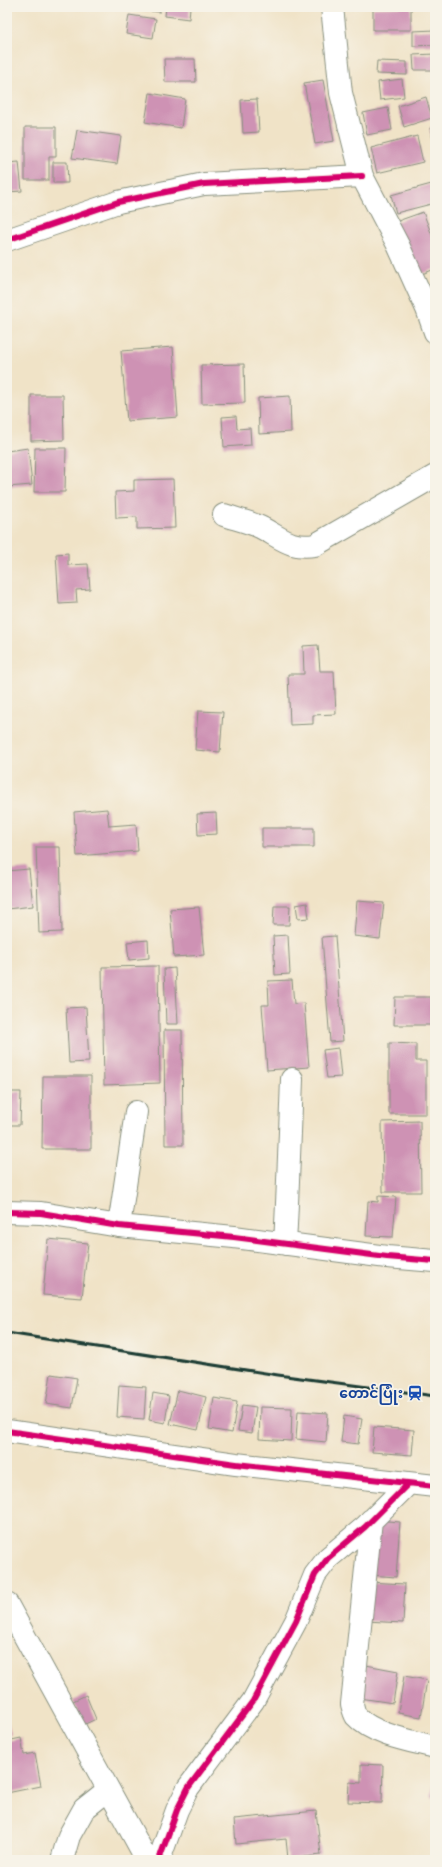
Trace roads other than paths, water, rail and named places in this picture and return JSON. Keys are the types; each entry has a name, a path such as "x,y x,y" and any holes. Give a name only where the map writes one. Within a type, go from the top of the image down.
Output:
{"street":[{"path":"332,7 341,93 362,176 398,245 427,309 435,332"},
{"path":"7,240 118,202 204,184 362,176"},
{"path":"224,515 259,527 295,546 302,547 315,545 435,476"},
{"path":"285,1244 289,1189 292,1079"},
{"path":"119,1226 136,1112"},
{"path":"7,1212 41,1214 119,1226 387,1257 435,1261"},
{"path":"7,1431 236,1464 435,1486"},
{"path":"159,1860 177,1810 188,1788 253,1701 296,1621 316,1575 328,1558 371,1520 408,1484"},
{"path":"371,1520 352,1704 355,1715 366,1724 388,1734 435,1747"},
{"path":"7,1604 147,1860"},
{"path":"62,1860 69,1836 84,1809 108,1790"}],"railway":[{"path":"7,1333 278,1375 435,1396"}],"place":[{"name":"တောင်ပြုံး","path":"415,1393"}]}
